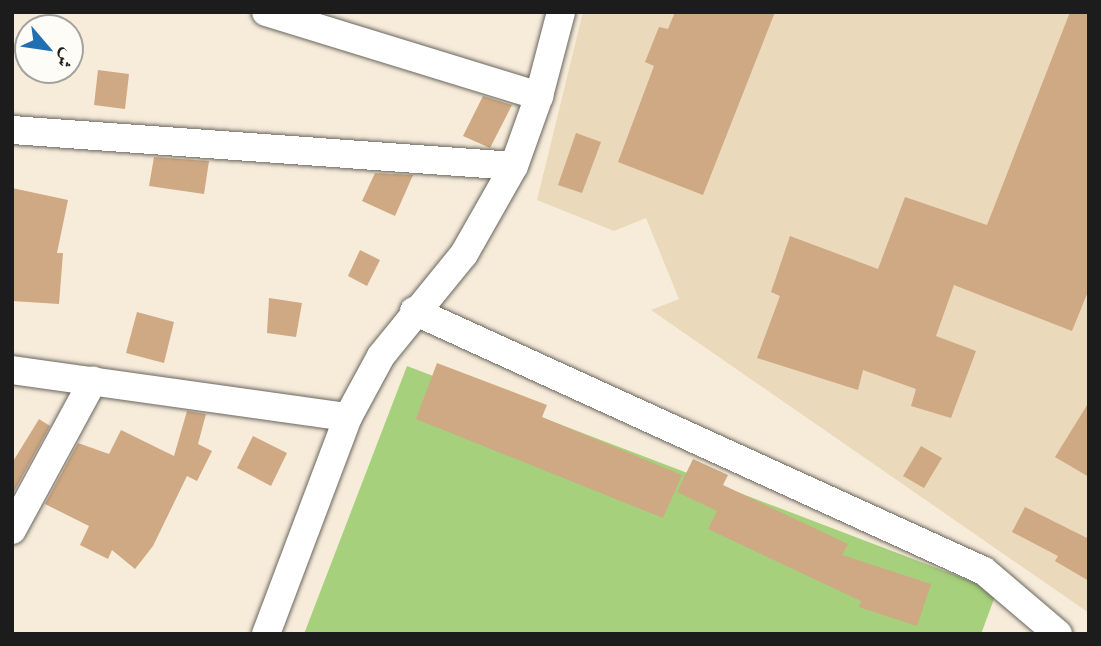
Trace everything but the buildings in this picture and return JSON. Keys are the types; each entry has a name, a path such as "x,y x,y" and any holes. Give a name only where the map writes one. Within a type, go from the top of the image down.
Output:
{"street":[{"path":"266,12 540,96"},
{"path":"266,634 348,417 381,356 414,311 464,254 514,166 540,96 561,12"},
{"path":"12,130 514,166"},
{"path":"414,311 984,571 1058,634"},
{"path":"12,370 348,417"},
{"path":"12,530 93,381"}],"shaded area":[{"path":"583,12 1089,12 1089,613 651,310 679,299 646,218 614,231 537,200"}],"green space":[{"path":"407,366 997,591 981,634 304,634"}]}
